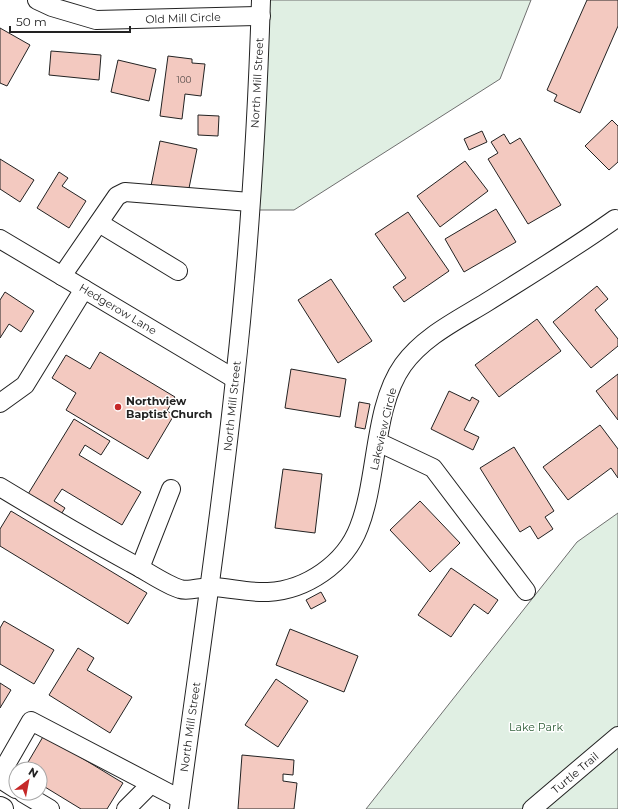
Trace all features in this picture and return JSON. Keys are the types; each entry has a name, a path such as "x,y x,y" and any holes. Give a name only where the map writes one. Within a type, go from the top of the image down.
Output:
{"street":[{"name":"Old Mill Circle","path":"37,0 52,8 96,20 261,8"},
{"name":"North Mill Street","path":"179,804 210,586 235,379 250,202 261,8"},
{"path":"62,276 117,196 124,192 250,202"},
{"name":"Lakeview Circle","path":"0,487 70,529 181,590 210,586 252,592 279,591 306,582 330,567 346,551 358,529 365,506 378,442 392,386 403,366 416,350 436,334 583,242 614,219"},
{"path":"99,223 178,271"},
{"name":"Hedgerow Lane","path":"0,239 235,379"},
{"path":"0,403 25,385 84,289"},
{"path":"378,442 433,468 526,591"},
{"path":"140,568 171,489"},
{"path":"0,775 31,720 151,784 179,804"},
{"name":"Turtle Trail","path":"532,809 618,736"},
{"path":"126,809 151,784"},
{"path":"36,801 50,809"}],"green space":[{"path":"269,0 531,0 500,79 294,210 256,210"},
{"name":"Lake Park","path":"618,513 618,809 366,809 577,542"}],"building":[{"path":"587,0 618,0 618,26 580,113 554,101 557,95 547,90"},
{"path":"0,28 30,45 7,86 0,83"},
{"path":"51,51 101,55 99,80 49,75"},
{"path":"168,56 192,59 192,63 205,64 201,96 185,94 182,119 160,116"},
{"path":"118,60 156,69 149,101 111,92"},
{"path":"198,115 219,116 218,136 198,135"},
{"path":"612,120 618,126 618,162 609,170 585,146"},
{"path":"482,131 487,142 469,150 464,139"},
{"path":"504,134 510,144 520,138 561,205 528,224 488,159 498,153 491,142"},
{"path":"160,141 197,149 188,193 151,186"},
{"path":"0,159 34,180 20,202 0,189"},
{"path":"465,161 488,191 440,227 417,196"},
{"path":"59,172 68,178 62,186 86,201 69,228 37,208"},
{"path":"496,209 516,242 464,272 445,239"},
{"path":"408,212 449,271 404,302 393,287 406,278 375,234"},
{"path":"331,279 372,341 338,363 298,300"},
{"path":"597,286 608,299 595,310 618,339 618,346 591,368 553,322"},
{"path":"5,292 34,311 21,332 9,324 0,338 0,300"},
{"path":"537,319 561,351 499,397 475,365"},
{"path":"100,352 175,397 167,411 174,415 148,459 66,410 76,393 52,378 66,355 90,369"},
{"path":"291,369 346,379 340,417 285,408"},
{"path":"618,374 618,420 596,391"},
{"path":"449,391 470,401 472,397 479,401 464,430 479,437 473,450 431,429"},
{"path":"359,402 370,404 365,429 355,427"},
{"path":"74,419 110,441 101,455 85,445 79,455 141,492 122,525 62,489 54,501 65,508 58,519 25,499"},
{"path":"600,425 618,449 618,478 611,468 568,500 543,467"},
{"path":"514,447 554,511 545,517 553,529 538,539 530,526 520,532 480,468"},
{"path":"283,469 322,474 315,533 275,528"},
{"path":"420,501 460,543 430,572 390,530"},
{"path":"11,511 147,593 128,624 0,546 0,529"},
{"path":"451,568 498,600 488,614 474,604 451,637 418,615"},
{"path":"321,592 326,601 311,609 306,600"},
{"path":"4,621 54,650 34,684 0,664 0,628"},
{"path":"290,629 358,656 344,692 276,665"},
{"path":"78,648 94,658 87,670 132,697 110,733 49,695"},
{"path":"276,679 308,701 278,747 245,725"},
{"path":"0,683 11,690 0,708"},
{"path":"44,735 123,783 107,809 81,809 48,789 48,761 29,761"},
{"path":"242,755 294,760 293,775 283,774 283,781 297,783 294,809 238,809"}],"place":[{"name":"Northview Baptist Church","path":"118,407"}]}
